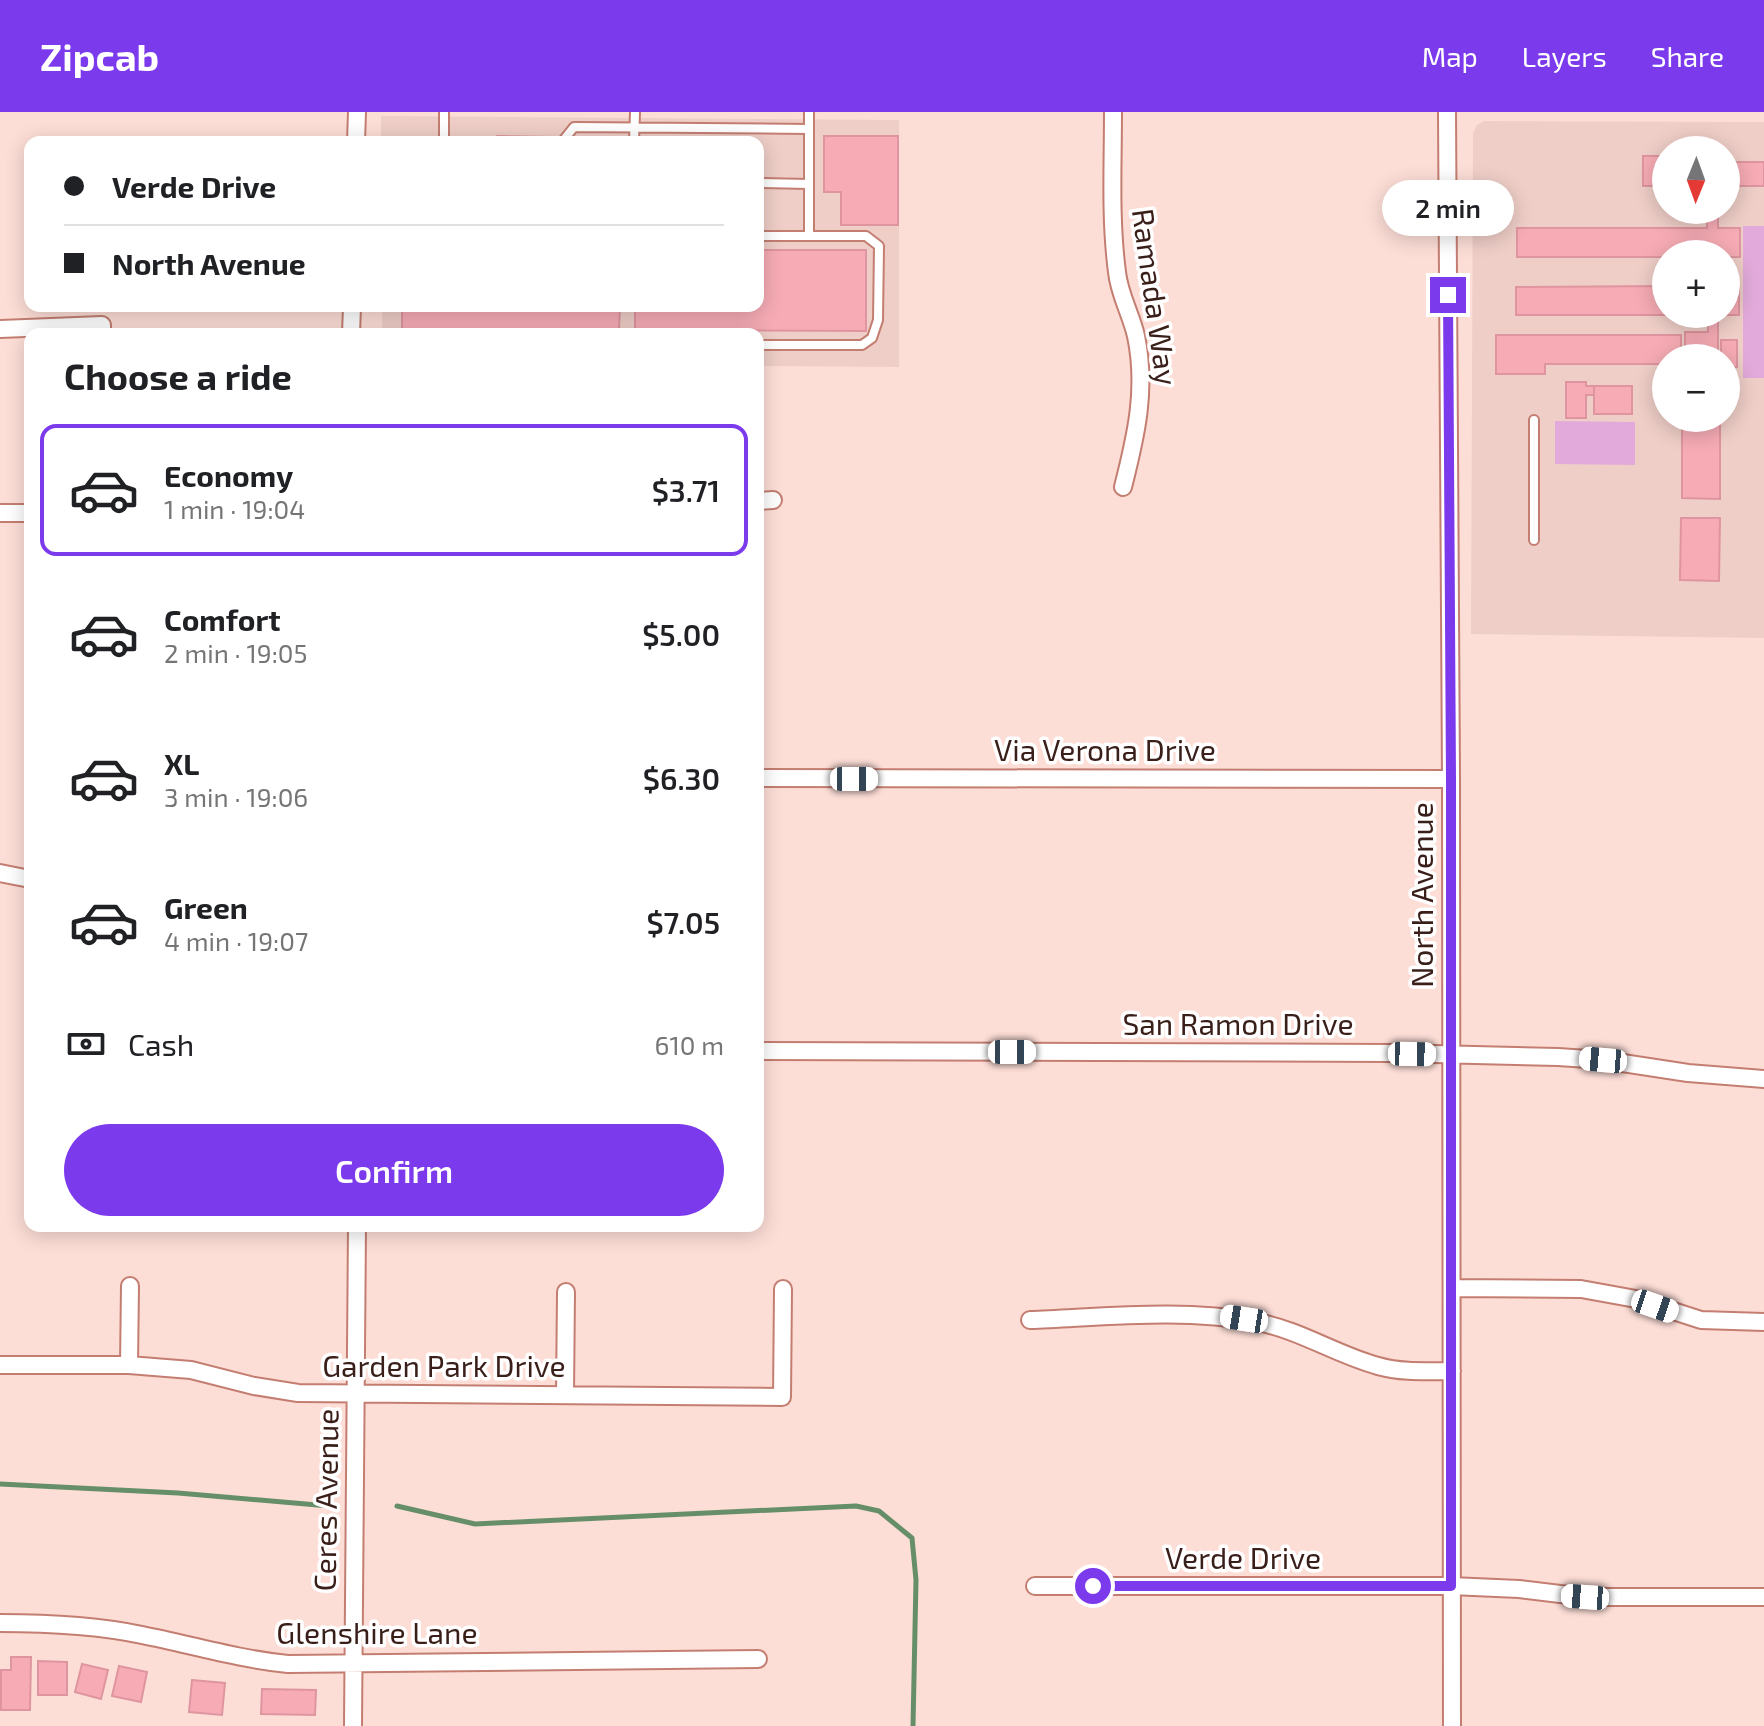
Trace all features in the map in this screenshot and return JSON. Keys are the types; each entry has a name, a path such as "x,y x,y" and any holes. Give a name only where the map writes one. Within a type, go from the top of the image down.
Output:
{"street":[{"path":"356,136 357,112"},
{"name":"Ramada Way","path":"1113,112 1113,237 1118,282 1136,334 1142,374 1140,419 1123,487"},
{"name":"North Avenue","path":"1447,112 1452,1726"},
{"path":"26,328 102,325 102,328"},
{"path":"0,329 24,328"},
{"path":"0,513 24,513"},
{"name":"Via Verona Drive","path":"764,778 1451,779"},
{"path":"0,873 24,878"},
{"name":"San Ramon Drive","path":"764,1051 1451,1054 1558,1057 1703,1075 1764,1079"},
{"name":"Ceres Avenue","path":"353,1726 357,1232"},
{"path":"129,1365 130,1286"},
{"path":"1452,1288 1581,1289 1636,1299 1701,1320 1764,1322"},
{"name":"Garden Park Drive","path":"0,1365 129,1365 191,1370 254,1386 298,1393 356,1396 782,1397 783,1289"},
{"path":"565,1395 566,1292"},
{"path":"1030,1320 1184,1315 1226,1317 1261,1322 1302,1335 1381,1367 1452,1371"},
{"name":"Verde Drive","path":"1035,1586 1451,1586 1519,1589 1585,1597 1764,1597"},
{"name":"Glenshire Lane","path":"0,1623 64,1624 106,1629 250,1660 353,1665 758,1659"}],"lane":[{"path":"444,112 444,136"},
{"path":"634,136 635,112"},
{"path":"809,112 809,236"},
{"path":"567,136 574,127 809,129"},
{"path":"764,183 809,184"},
{"path":"764,236 866,236 879,246 878,320 872,338 862,345 764,345"},
{"path":"1534,420 1534,540"}],"shaded area":[{"path":"381,116 899,120 899,367 764,366 764,328 382,328 382,312 764,312 764,136 381,136"},
{"path":"1484,121 1764,122 1764,638 1471,634 1473,133 1477,125"},
{"path":"1743,226 1764,226 1764,378 1743,378"},
{"path":"1555,421 1635,422 1635,465 1555,464"}],"building":[{"path":"824,136 898,136 898,225 841,225 841,192 824,192"},
{"path":"1643,156 1652,156 1652,186 1643,186"},
{"path":"1740,162 1764,162 1764,186 1740,186"},
{"path":"1707,224 1718,224 1718,228 1740,228 1740,240 1652,240 1652,257 1517,257 1517,228 1707,228"},
{"path":"764,250 866,250 866,331 635,328 635,312 764,312"},
{"path":"1652,286 1652,315 1516,315 1516,287"},
{"path":"402,312 620,312 619,328 402,328"},
{"path":"1708,328 1718,328 1718,344 1685,344 1685,332 1708,332"},
{"path":"1496,335 1681,335 1681,344 1652,344 1652,364 1545,364 1545,374 1496,374"},
{"path":"1721,340 1737,340 1737,344 1721,344"},
{"path":"1566,382 1586,382 1586,386 1594,386 1594,395 1586,395 1586,418 1566,418"},
{"path":"1594,386 1632,386 1632,414 1594,414"},
{"path":"1682,432 1720,432 1720,499 1682,498"},
{"path":"1681,518 1720,518 1719,581 1680,580"},
{"path":"11,1657 31,1657 30,1710 1,1710 1,1670 11,1670"},
{"path":"38,1661 67,1662 67,1695 38,1695"},
{"path":"82,1664 108,1670 101,1699 75,1692"},
{"path":"119,1666 147,1672 141,1702 112,1696"},
{"path":"192,1680 225,1683 222,1715 189,1712"},
{"path":"262,1689 316,1690 315,1715 261,1714"}],"waterway":[{"path":"0,1484 178,1493 329,1506"},
{"path":"397,1506 475,1524 856,1506 879,1511 912,1538 916,1580 913,1726"}],"route":[{"path":"1093,1586 1451,1586 1448,295"}]}
